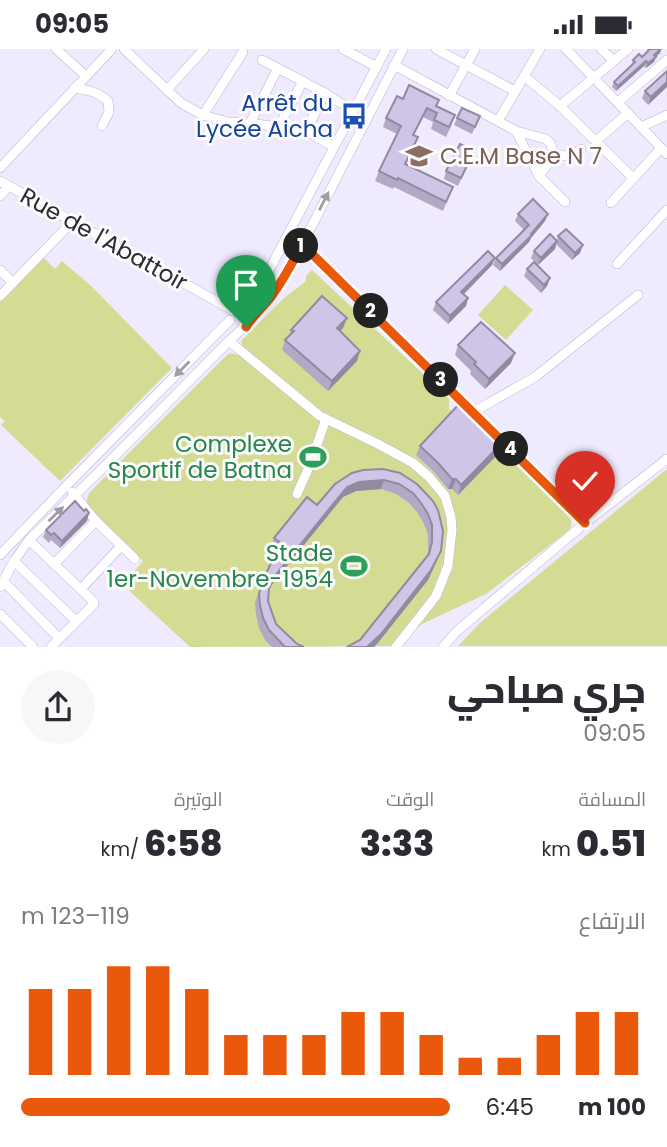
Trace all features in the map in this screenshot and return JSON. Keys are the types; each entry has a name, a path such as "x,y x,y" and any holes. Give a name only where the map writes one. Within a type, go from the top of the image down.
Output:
{"street":[{"path":"56,49 86,76"},
{"path":"0,168 112,49"},
{"path":"124,49 181,103 203,115 228,122 306,131 334,147"},
{"path":"167,90 204,49"},
{"path":"343,49 377,67"},
{"path":"0,555 235,313 266,276 386,49"},
{"path":"59,638 2,584 14,561 29,540 248,324 269,299 287,274 403,49"},
{"path":"436,49 515,91"},
{"path":"449,96 475,49"},
{"path":"498,121 540,49"},
{"path":"566,49 664,151 611,203"},
{"path":"601,49 614,61"},
{"path":"560,106 628,49"},
{"path":"203,115 243,52"},
{"path":"262,60 353,111"},
{"path":"618,102 667,60"},
{"path":"394,65 516,131 549,141 555,154 573,155 581,149"},
{"path":"250,124 278,68"},
{"path":"524,76 560,106 634,178"},
{"path":"278,128 303,81"},
{"path":"75,88 101,95 108,101 109,112 103,126"},
{"path":"306,131 325,93"},
{"path":"596,141 628,113"},
{"path":"641,127 667,115"},
{"path":"516,131 539,176 565,202"},
{"path":"539,176 555,154"},
{"name":"Rue de l'Abattoir","path":"0,181 235,313"},
{"path":"0,196 9,186"},
{"path":"617,264 667,209"},
{"path":"0,296 73,221"},
{"path":"288,234 302,244 585,523"},
{"path":"0,270 13,283"},
{"path":"473,412 535,377 638,295"},
{"path":"235,313 248,314 250,320"},
{"path":"235,313 232,325 235,328 243,328"},
{"path":"229,341 326,419 413,463 445,496 452,530 448,566 436,596 396,646"},
{"path":"297,493 326,419"},
{"path":"443,646 585,523 667,459"},
{"path":"66,485 96,521 135,559"},
{"path":"54,564 96,521"},
{"path":"29,540 94,604 51,646"},
{"path":"81,589 121,546"},
{"path":"14,561 76,621"},
{"path":"0,614 33,646"}],"green space":[{"path":"44,258 55,269 62,261 90,285 172,368 60,481 1,425 5,421 0,417 0,302"},
{"name":"Complexe Sportif de Batna","path":"312,270 449,398 449,409 505,461 513,460 570,517 571,526 486,594 422,624 402,646 190,647 123,585 143,561 93,513 87,498 227,355 238,355 244,350 241,341 284,298 306,281 306,276"},
{"path":"505,285 533,310 506,340 478,315"},
{"path":"667,469 667,646 458,646 481,622"}],"building":[{"path":"650,49 661,49 654,55 656,57 648,63 646,61 618,86 614,82 635,62 633,60 639,54 642,57"},
{"path":"667,71 667,82 651,97 645,91"},
{"path":"409,85 439,100 436,106 455,115 449,127 434,120 437,113 427,108 413,135 418,137 405,164 453,187 446,202 379,171 401,126 386,118 397,96 403,99"},
{"path":"462,108 480,116 475,127 457,118"},
{"path":"460,144 474,151 461,178 446,171"},
{"path":"533,199 548,214 532,235 502,264 496,258 529,225 518,214"},
{"path":"566,229 583,245 575,253 558,236"},
{"path":"550,234 557,241 541,258 534,251"},
{"path":"488,251 495,258 461,292 468,298 450,316 436,302"},
{"path":"534,262 550,278 544,285 527,269"},
{"path":"322,296 347,318 337,328 360,351 332,381 285,340"},
{"path":"481,322 515,353 489,379 458,345"},
{"path":"459,404 466,409 473,409 497,433 496,439 501,444 461,485 420,446"},
{"path":"383,469 400,473 417,484 438,510 443,531 441,551 431,570 381,634 367,647 347,647 360,640 429,554 432,525 428,514 413,493 399,484 384,480 359,482 347,487 274,577 269,589 268,601 276,624 297,644 304,647 285,647 269,630 260,605 262,582 271,563 285,546 274,538 307,497 317,505 335,484 352,473"},
{"path":"75,501 89,513 62,541 46,530"}],"place":[{"name":"Arrêt du Lycée Aicha","path":"354,116"},
{"name":"C.E.M Base N 7","path":"419,156"},
{"name":"Complexe Sportif de Batna","path":"313,457"},
{"name":"Stade 1er-Novembre-1954","path":"354,566"}],"route":[{"path":"246,327 287,274 302,244 585,523"}]}
